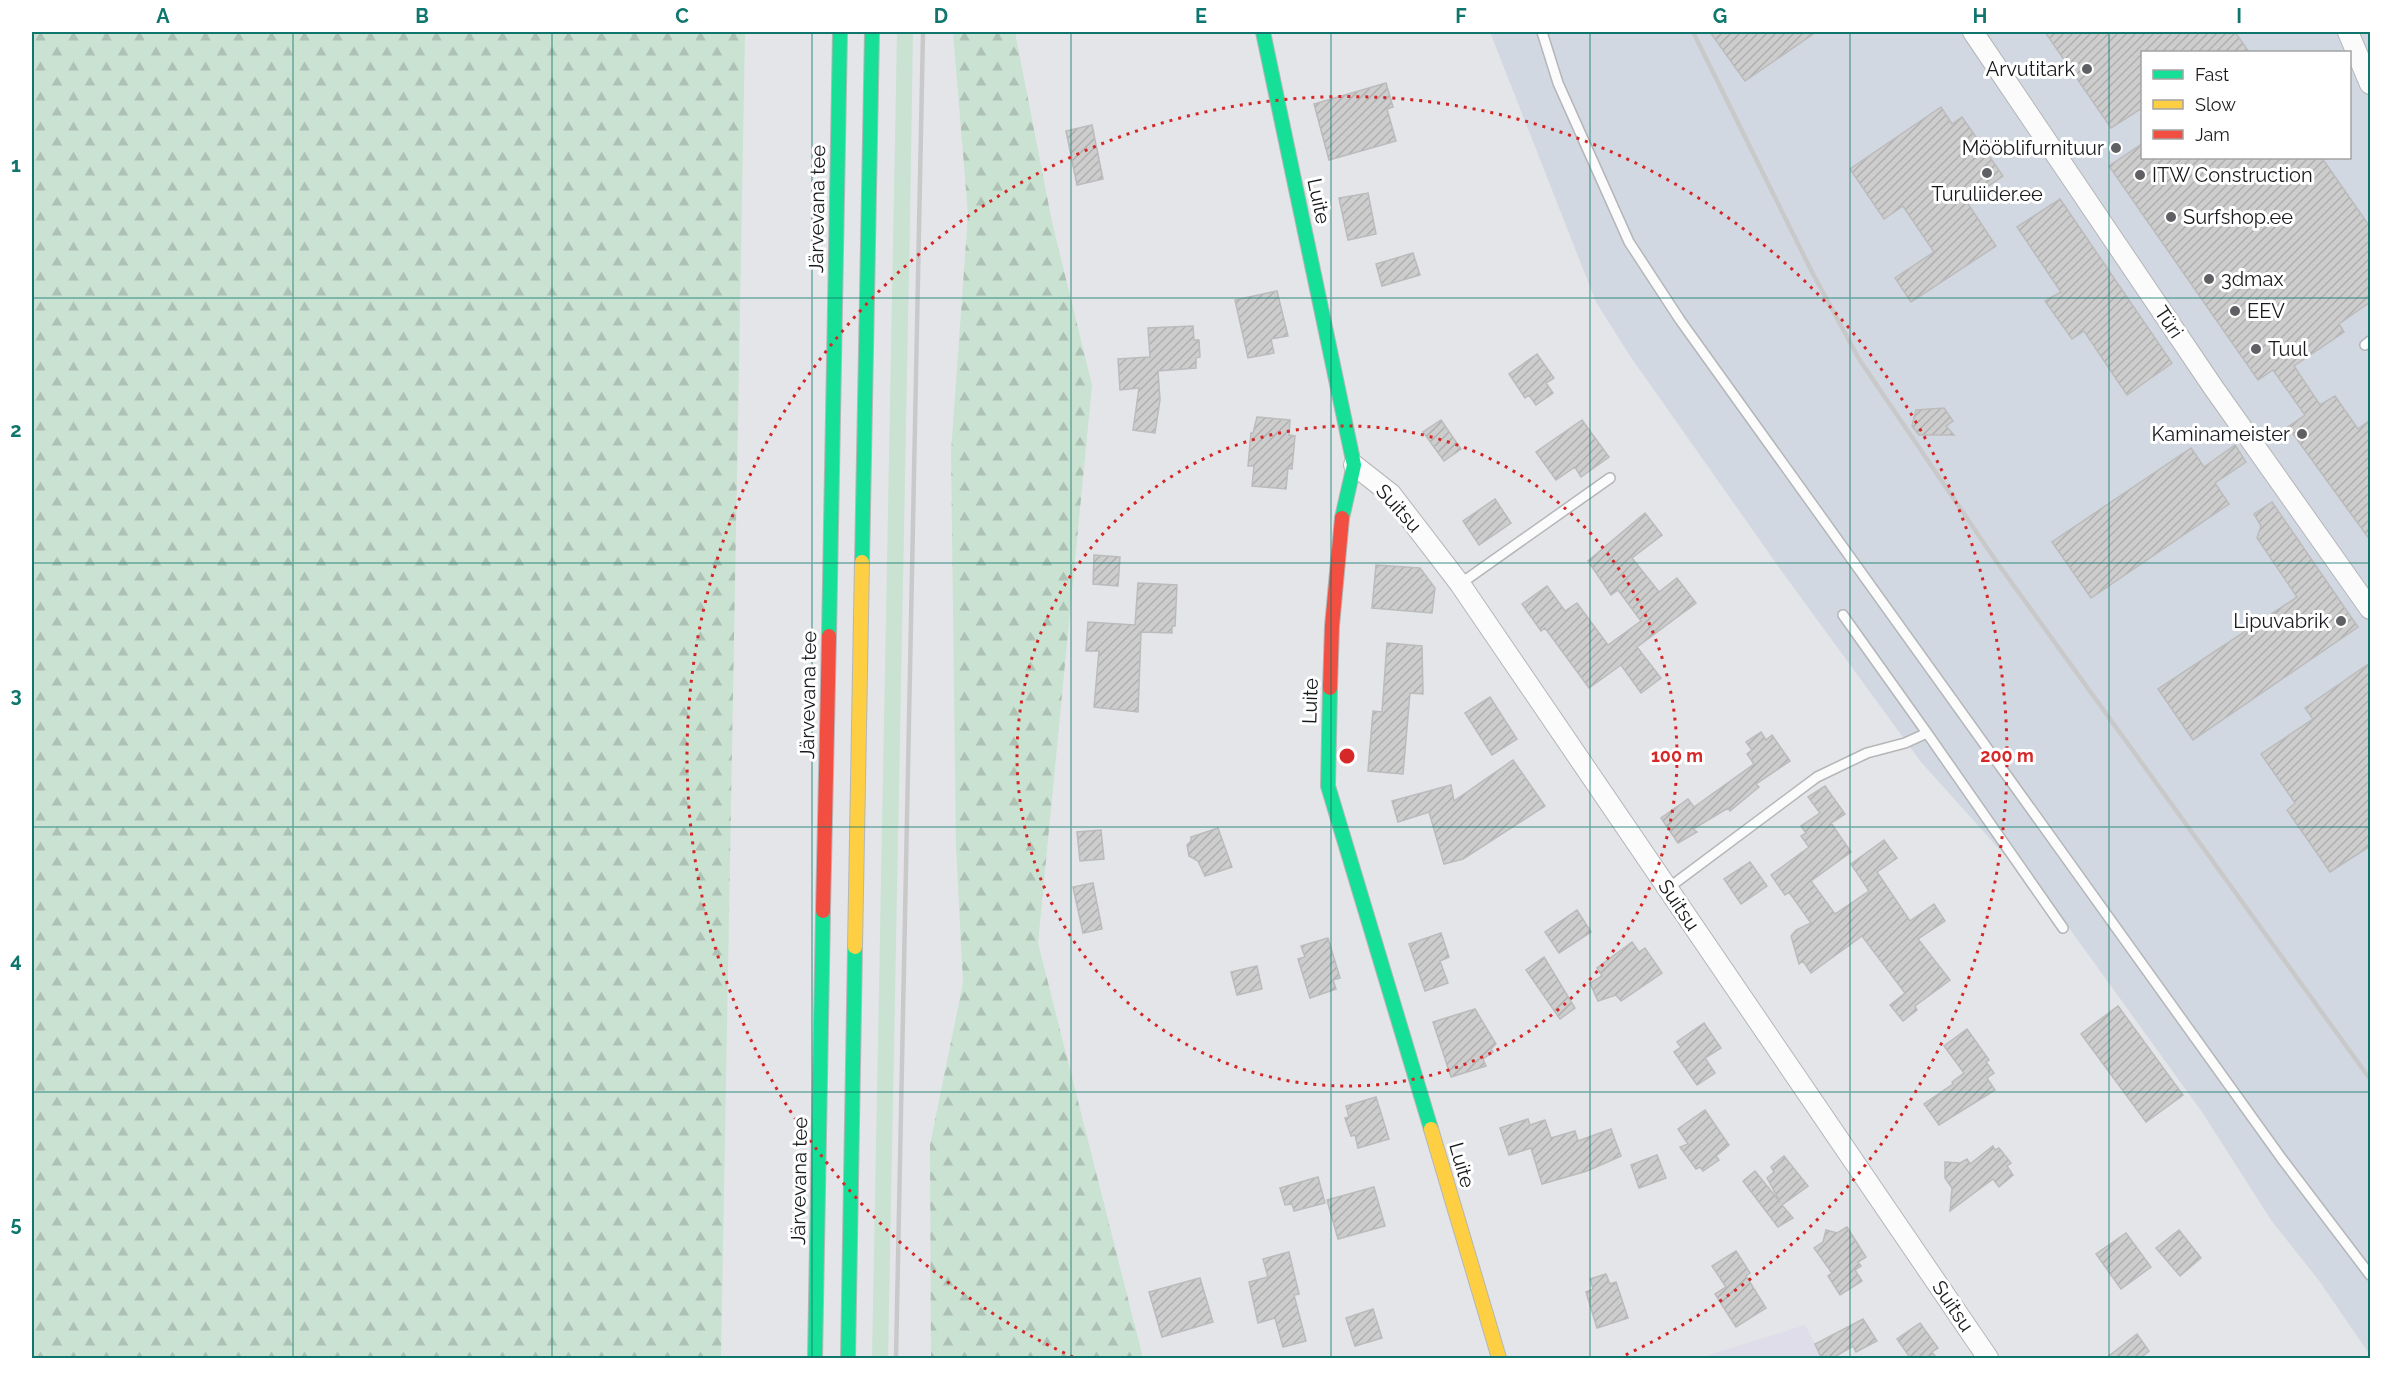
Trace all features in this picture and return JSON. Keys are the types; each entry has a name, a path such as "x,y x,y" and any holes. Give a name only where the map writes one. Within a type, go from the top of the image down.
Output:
{"main road":[{"name":"Järvevana tee","path":"815,1359 840,32"},
{"path":"848,1359 872,32"},
{"name":"Luite","path":"1263,32 1354,465 1342,509 1333,614 1328,786 1499,1359"}],"street":[{"name":"Türi","path":"1973,32 2213,387 2370,609"},
{"path":"2348,32 2370,84"},
{"name":"Suitsu","path":"1354,465 1391,494 1460,584 1988,1359"}],"lane":[{"path":"1542,32 1558,83 1629,242 1680,320 2282,1159 2370,1275"},
{"path":"1460,584 1610,478"},
{"path":"1843,615 2063,928"},
{"path":"1667,889 1817,777 1867,753 1905,743 1927,733"}],"shaded area":[{"path":"1490,32 2370,32 2370,1355 2320,1282 2271,1220 2202,1112 2064,921 1921,762 1783,573 1630,356 1596,302"},
{"path":"1805,1325 1823,1358 1699,1358"}],"green space":[{"path":"32,32 745,32 721,1358 32,1358"},
{"path":"897,32 913,32 910,219 888,1358 872,1358"},
{"path":"953,32 1015,32 1052,222 1092,385 1038,943 1143,1358 931,1358 930,1145 963,983 956,847 951,452 968,214"}],"building":[{"path":"1710,32 1816,32 1745,81"},
{"path":"2045,32 2235,32 2248,51 2141,51 2141,109 2111,128"},
{"path":"1386,83 1393,107 1387,109 1396,141 1329,160 1314,104"},
{"path":"1941,107 1952,124 1962,117 2003,176 1966,201 1996,246 1911,302 1895,278 1934,252 1903,206 1884,219 1850,169"},
{"path":"1092,125 1103,179 1077,185 1066,131"},
{"path":"2141,145 2141,159 2323,159 2370,227 2370,302 2339,324 2344,332 2294,366 2320,405 2335,396 2358,429 2370,420 2370,540 2288,427 2305,415 2273,370 2258,380 2109,166"},
{"path":"1368,193 1376,234 1348,240 1339,198"},
{"path":"2060,199 2172,363 2127,395 2084,331 2072,339 2045,301 2061,292 2017,227"},
{"path":"1413,253 1420,275 1382,286 1376,264"},
{"path":"1277,291 1288,336 1271,339 1274,353 1248,358 1235,300"},
{"path":"1193,326 1194,340 1199,340 1200,357 1196,358 1196,368 1158,371 1160,400 1155,433 1133,430 1139,388 1120,390 1118,359 1150,357 1148,328"},
{"path":"1537,354 1554,378 1546,383 1553,393 1536,405 1529,395 1525,398 1509,374"},
{"path":"1944,408 1953,421 1946,426 1954,435 1919,435 1912,426 1916,410"},
{"path":"1257,417 1290,420 1289,435 1295,436 1292,469 1288,468 1286,489 1252,486 1254,466 1248,466 1251,433 1253,433"},
{"path":"1441,420 1461,449 1444,461 1423,432"},
{"path":"1582,420 1609,457 1581,477 1575,467 1556,480 1536,452"},
{"path":"2235,445 2246,462 2215,483 2229,504 2091,598 2052,542 2191,448 2204,467"},
{"path":"1495,499 1511,523 1479,545 1463,521"},
{"path":"2272,502 2358,627 2193,740 2158,689 2297,597 2257,538 2261,526 2254,514"},
{"path":"1645,513 1662,535 1632,558 1659,592 1677,578 1696,603 1637,647 1661,678 1641,693 1621,665 1589,688 1545,628 1541,631 1522,604 1547,586 1565,611 1577,603 1608,645 1641,621 1618,590 1611,595 1588,561"},
{"path":"1094,555 1120,557 1118,586 1093,584"},
{"path":"1376,565 1420,568 1435,588 1432,613 1372,608"},
{"path":"1138,583 1177,585 1175,626 1172,626 1172,633 1141,632 1138,712 1094,707 1099,651 1086,651 1088,622 1135,625"},
{"path":"1387,643 1422,646 1423,694 1410,693 1403,774 1368,771 1373,711 1382,712"},
{"path":"2370,663 2370,846 2330,872 2287,810 2295,803 2261,754 2313,719 2305,708"},
{"path":"1490,697 1517,739 1492,755 1465,713"},
{"path":"1761,732 1766,740 1772,735 1790,761 1756,784 1759,787 1730,811 1728,808 1693,829 1697,832 1678,843 1661,818 1688,799 1694,807 1754,764 1747,754 1752,750 1746,742"},
{"path":"1513,760 1545,806 1463,859 1444,864 1429,812 1398,822 1392,801 1451,785 1454,801"},
{"path":"1825,786 1845,814 1831,823 1851,852 1811,881 1835,914 1869,891 1851,864 1884,840 1897,858 1877,872 1910,921 1934,904 1945,921 1918,939 1950,980 1915,1006 1917,1010 1903,1021 1890,1005 1905,993 1862,936 1811,973 1803,961 1799,964 1791,936 1796,930 1811,923 1789,892 1785,895 1771,875 1809,847 1801,836 1806,833 1801,826 1820,813 1808,797"},
{"path":"1218,828 1232,867 1205,876 1198,861 1189,856 1187,845 1191,837"},
{"path":"1101,830 1104,859 1080,861 1077,832"},
{"path":"1750,862 1767,886 1741,904 1724,879"},
{"path":"1093,883 1102,929 1083,933 1073,887"},
{"path":"1577,910 1591,932 1559,953 1545,932"},
{"path":"1441,933 1449,957 1440,961 1448,983 1425,991 1409,944"},
{"path":"1328,938 1340,978 1333,980 1336,989 1310,998 1298,959 1305,957 1301,946"},
{"path":"1632,942 1639,952 1645,948 1662,973 1621,1001 1616,995 1598,1001 1590,983 1602,976 1597,968"},
{"path":"1544,957 1575,1008 1560,1019 1526,970"},
{"path":"1257,966 1262,989 1237,995 1231,972"},
{"path":"2118,1006 2183,1095 2146,1122 2081,1034"},
{"path":"1475,1009 1496,1044 1491,1049 1493,1052 1483,1059 1486,1066 1451,1077 1433,1022"},
{"path":"1704,1023 1721,1048 1705,1058 1715,1073 1697,1085 1674,1052 1681,1047 1677,1042"},
{"path":"1967,1029 1989,1060 1986,1062 1994,1073 1987,1078 1995,1090 1939,1125 1924,1104 1953,1084 1952,1082 1964,1073 1944,1046"},
{"path":"1376,1097 1389,1139 1358,1148 1355,1135 1351,1136 1345,1118 1349,1117 1346,1106"},
{"path":"1705,1110 1729,1145 1716,1156 1719,1160 1703,1171 1700,1167 1696,1169 1680,1147 1688,1144 1678,1129"},
{"path":"1528,1119 1530,1125 1545,1120 1551,1138 1575,1131 1578,1141 1611,1129 1621,1156 1587,1171 1542,1184 1531,1148 1509,1155 1500,1128"},
{"path":"1993,1146 1995,1150 1999,1148 2011,1163 2007,1166 2013,1175 1999,1187 1993,1179 1950,1211 1952,1188 1945,1178 1945,1162 1960,1163 1967,1159 1970,1164"},
{"path":"1657,1155 1666,1178 1639,1188 1631,1165"},
{"path":"1784,1156 1808,1186 1782,1205 1793,1218 1778,1227 1743,1181 1755,1171 1780,1202 1767,1178 1774,1172 1771,1167"},
{"path":"1318,1177 1325,1203 1294,1211 1292,1204 1285,1205 1280,1188"},
{"path":"1374,1187 1385,1226 1338,1239 1327,1200"},
{"path":"1847,1227 1866,1257 1858,1262 1861,1266 1855,1270 1862,1281 1840,1295 1828,1276 1832,1273 1814,1248 1823,1242 1826,1230 1837,1233"},
{"path":"2179,1230 2201,1258 2180,1276 2156,1248"},
{"path":"2126,1233 2151,1267 2121,1289 2096,1254"},
{"path":"1736,1251 1750,1273 1746,1276 1766,1308 1736,1327 1715,1294 1726,1287 1712,1266"},
{"path":"1289,1252 1299,1294 1294,1295 1306,1341 1283,1347 1275,1318 1258,1323 1249,1282 1268,1277 1263,1259"},
{"path":"1606,1274 1610,1284 1616,1282 1628,1318 1597,1328 1586,1292 1593,1289 1590,1279"},
{"path":"1200,1278 1213,1322 1162,1337 1149,1292"},
{"path":"1373,1309 1382,1338 1355,1346 1346,1318"},
{"path":"1863,1319 1877,1341 1856,1352 1853,1346 1831,1359 1822,1359 1815,1344"},
{"path":"1920,1323 1938,1348 1932,1352 1937,1359 1911,1359 1897,1339"},
{"path":"2137,1334 2149,1351 2139,1359 2105,1359"}],"railway":[{"path":"896,1358 923,32"},
{"path":"1693,32 1811,270 1859,359 1996,561 2370,1079"}],"traffic: fast":[{"path":"829,636 840,32"},
{"path":"862,562 872,32"},
{"path":"1263,32 1354,465 1342,518"},
{"path":"1330,688 1328,786 1431,1129"},
{"path":"815,1358 823,911"},
{"path":"848,1358 855,947"}],"traffic: slow":[{"path":"855,947 862,562"},
{"path":"1431,1129 1499,1358"}],"traffic: jam":[{"path":"1330,688 1332,626 1342,518"},
{"path":"823,911 829,636"}],"place":[{"name":"Arvutitark","path":"2087,69"},
{"name":"Mööblifurnituur","path":"2116,148"},
{"name":"Turuliider.ee","path":"1987,173"},
{"name":"ITW Construction","path":"2140,175"},
{"name":"Surfshop.ee","path":"2171,217"},
{"name":"3dmax","path":"2209,279"},
{"name":"EEV","path":"2235,311"},
{"name":"Tuul","path":"2256,349"},
{"name":"Kaminameister","path":"2302,434"},
{"name":"Lipuvabrik","path":"2341,621"}]}
